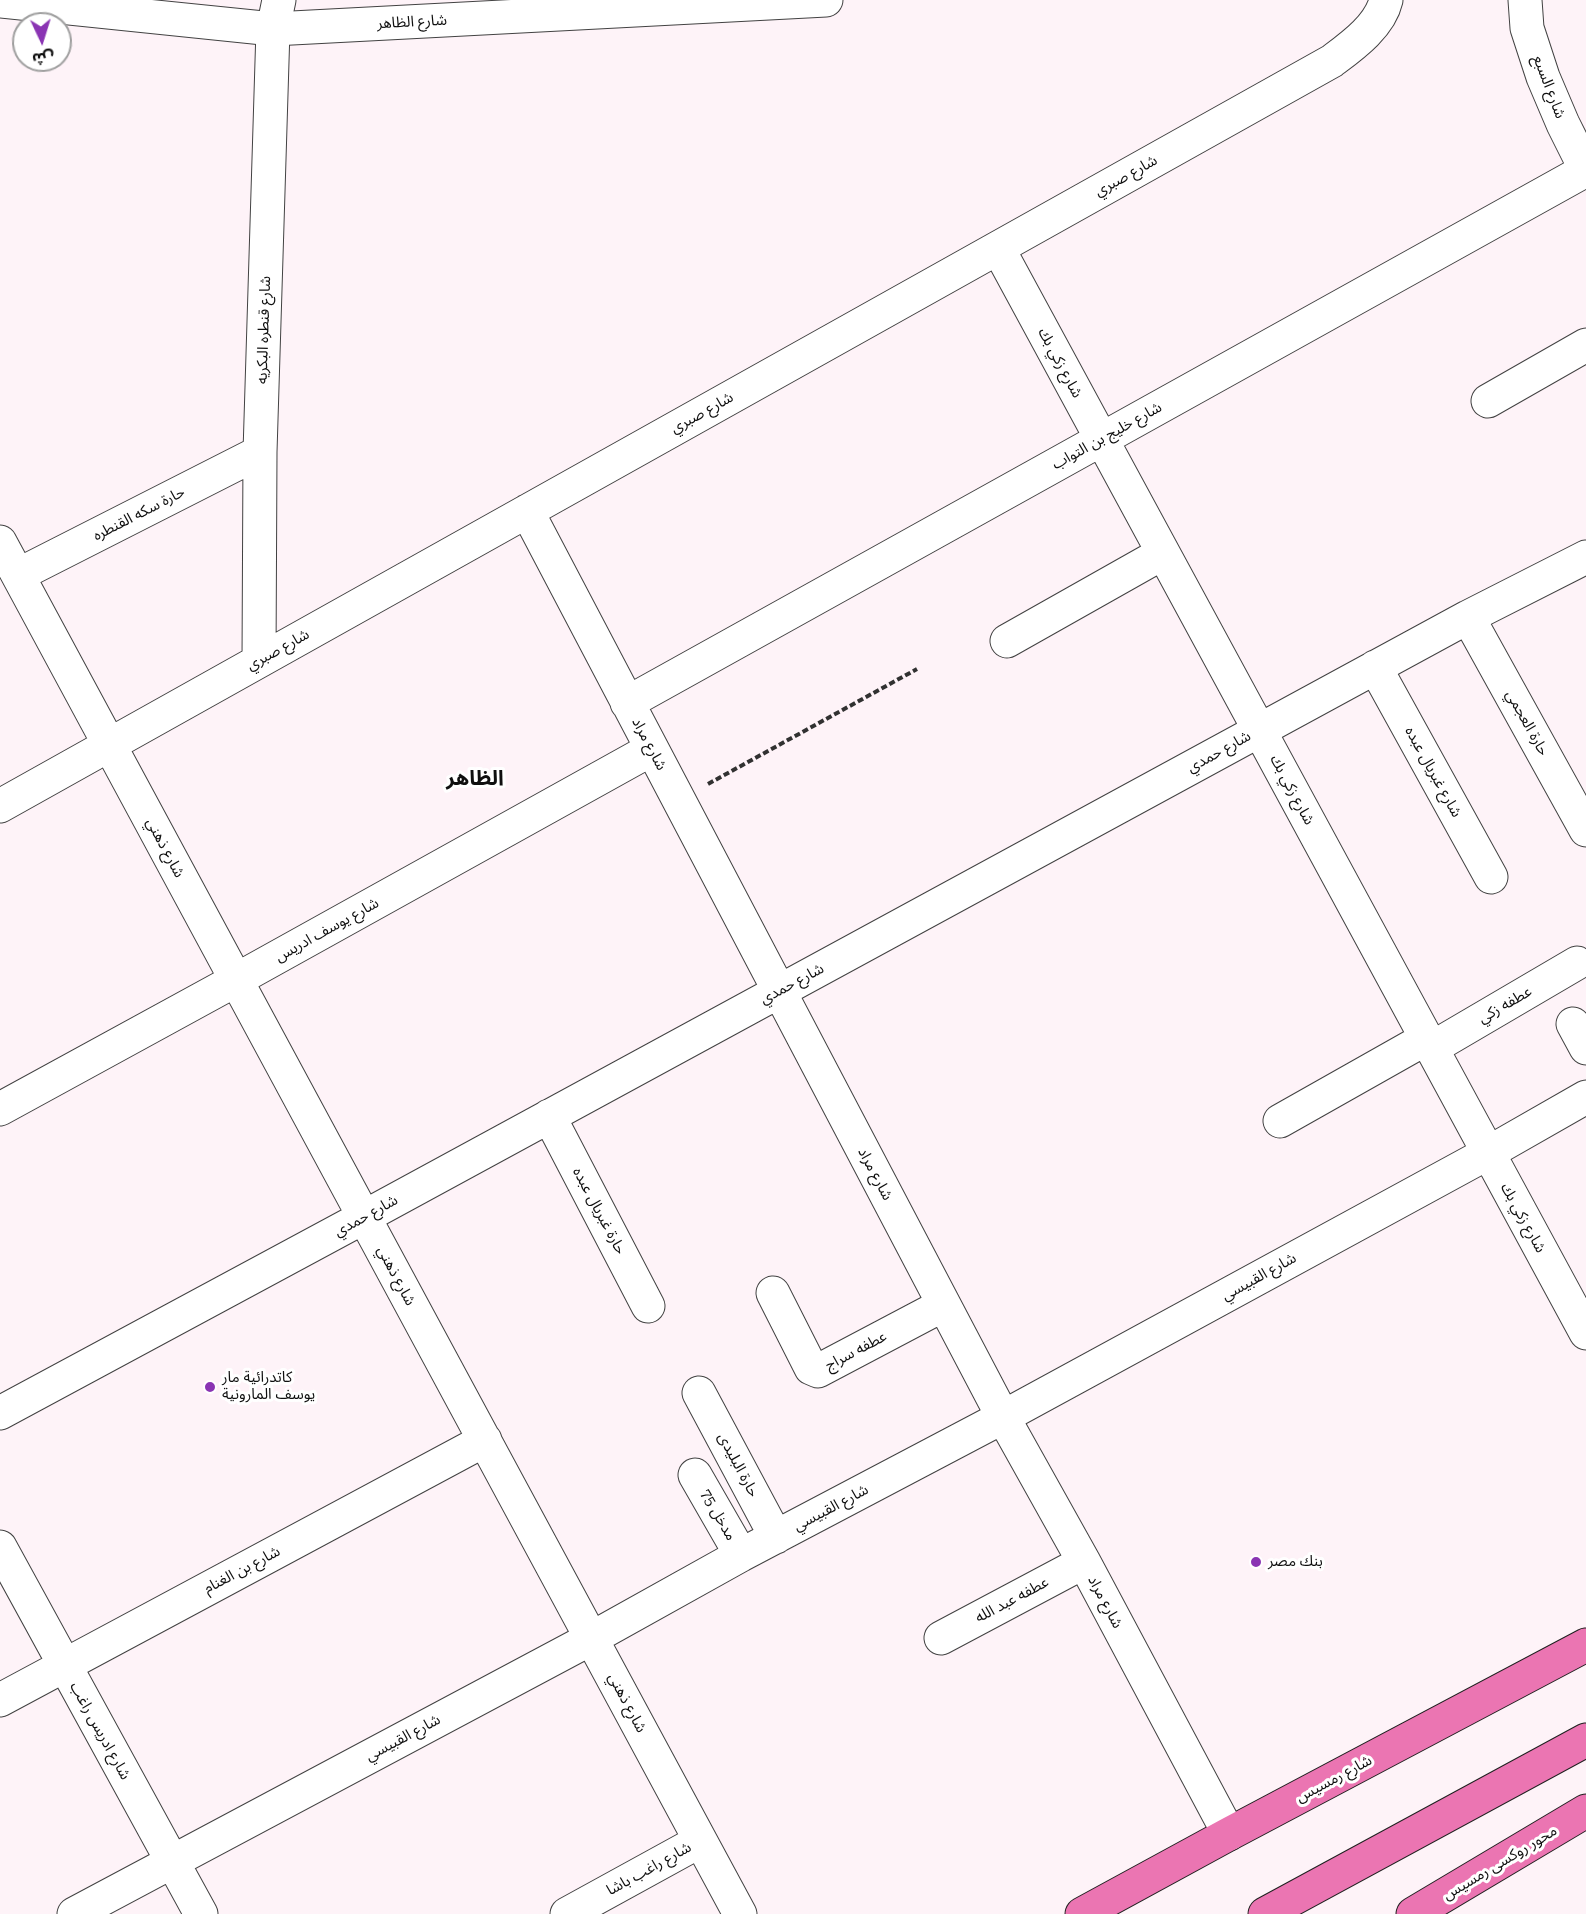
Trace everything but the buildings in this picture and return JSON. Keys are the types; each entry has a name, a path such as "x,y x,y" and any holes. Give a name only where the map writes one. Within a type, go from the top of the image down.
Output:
{"main road":[{"name":"شارع رمسيس","path":"1082,1914 1586,1645"},
{"path":"1265,1914 1586,1740"},
{"name":"محور روكسى رمسيس","path":"1413,1914 1586,1811"}],"street":[{"name":"شارع الظاهر","path":"19,2 276,14 826,0"},
{"name":"شارع صبري","path":"0,806 1332,61 1362,38 1384,8 1386,0"},
{"name":"شارع السبع","path":"1525,0 1527,28 1543,77 1586,170"},
{"name":"شارع قنطره البكريه","path":"259,661 260,452 276,14"},
{"name":"شارع خليج بن التواب","path":"627,703 1586,170"},
{"name":"شارع زكي بك","path":"998,248 1586,1333"},
{"path":"1488,401 1586,345"},
{"name":"حارة سكه القنطره","path":"18,575 260,452"},
{"name":"شارع مراد","path":"527,511 1003,1417 1084,1562 1229,1834"},
{"name":"شارع ذهني","path":"0,542 740,1914"},
{"path":"1007,641 1163,553"},
{"name":"شارع حمدي","path":"0,1413 1375,667 1586,557"},
{"name":"حارة العجمي","path":"1468,617 1586,830"},
{"name":"شارع غبريال عبده","path":"1375,667 1491,878"},
{"name":"شارع يوسف ادريس","path":"0,1109 652,749"},
{"name":"عطفه زكي","path":"1280,1121 1577,963"},
{"name":"شارع القبيسي","path":"74,1914 591,1638 741,1555 1003,1417 1488,1153 1586,1097"},
{"name":"حارة غبريال عبده","path":"549,1116 648,1306"},
{"name":"عطفه سراج","path":"773,1293 811,1368 818,1371 944,1305"},
{"name":"حارة البليدى","path":"699,1393 776,1537"},
{"name":"شارع بن الغنام","path":"0,1700 484,1440"},
{"name":"مدخل 75","path":"695,1475 741,1555"},
{"name":"شارع ادريس راغب","path":"0,1547 201,1914"},
{"name":"عطفه عبد الله","path":"941,1638 1084,1562"},
{"name":"شارع راغب باشا","path":"567,1914 700,1840"}],"path":[{"path":"678,800 917,669"}],"place":[{"name":"كاتدرائية مار يوسف المارونية","path":"210,1387"},
{"name":"بنك مصر","path":"1256,1562"}],"district":[{"name":"الظاهر","path":"475,779"}]}
